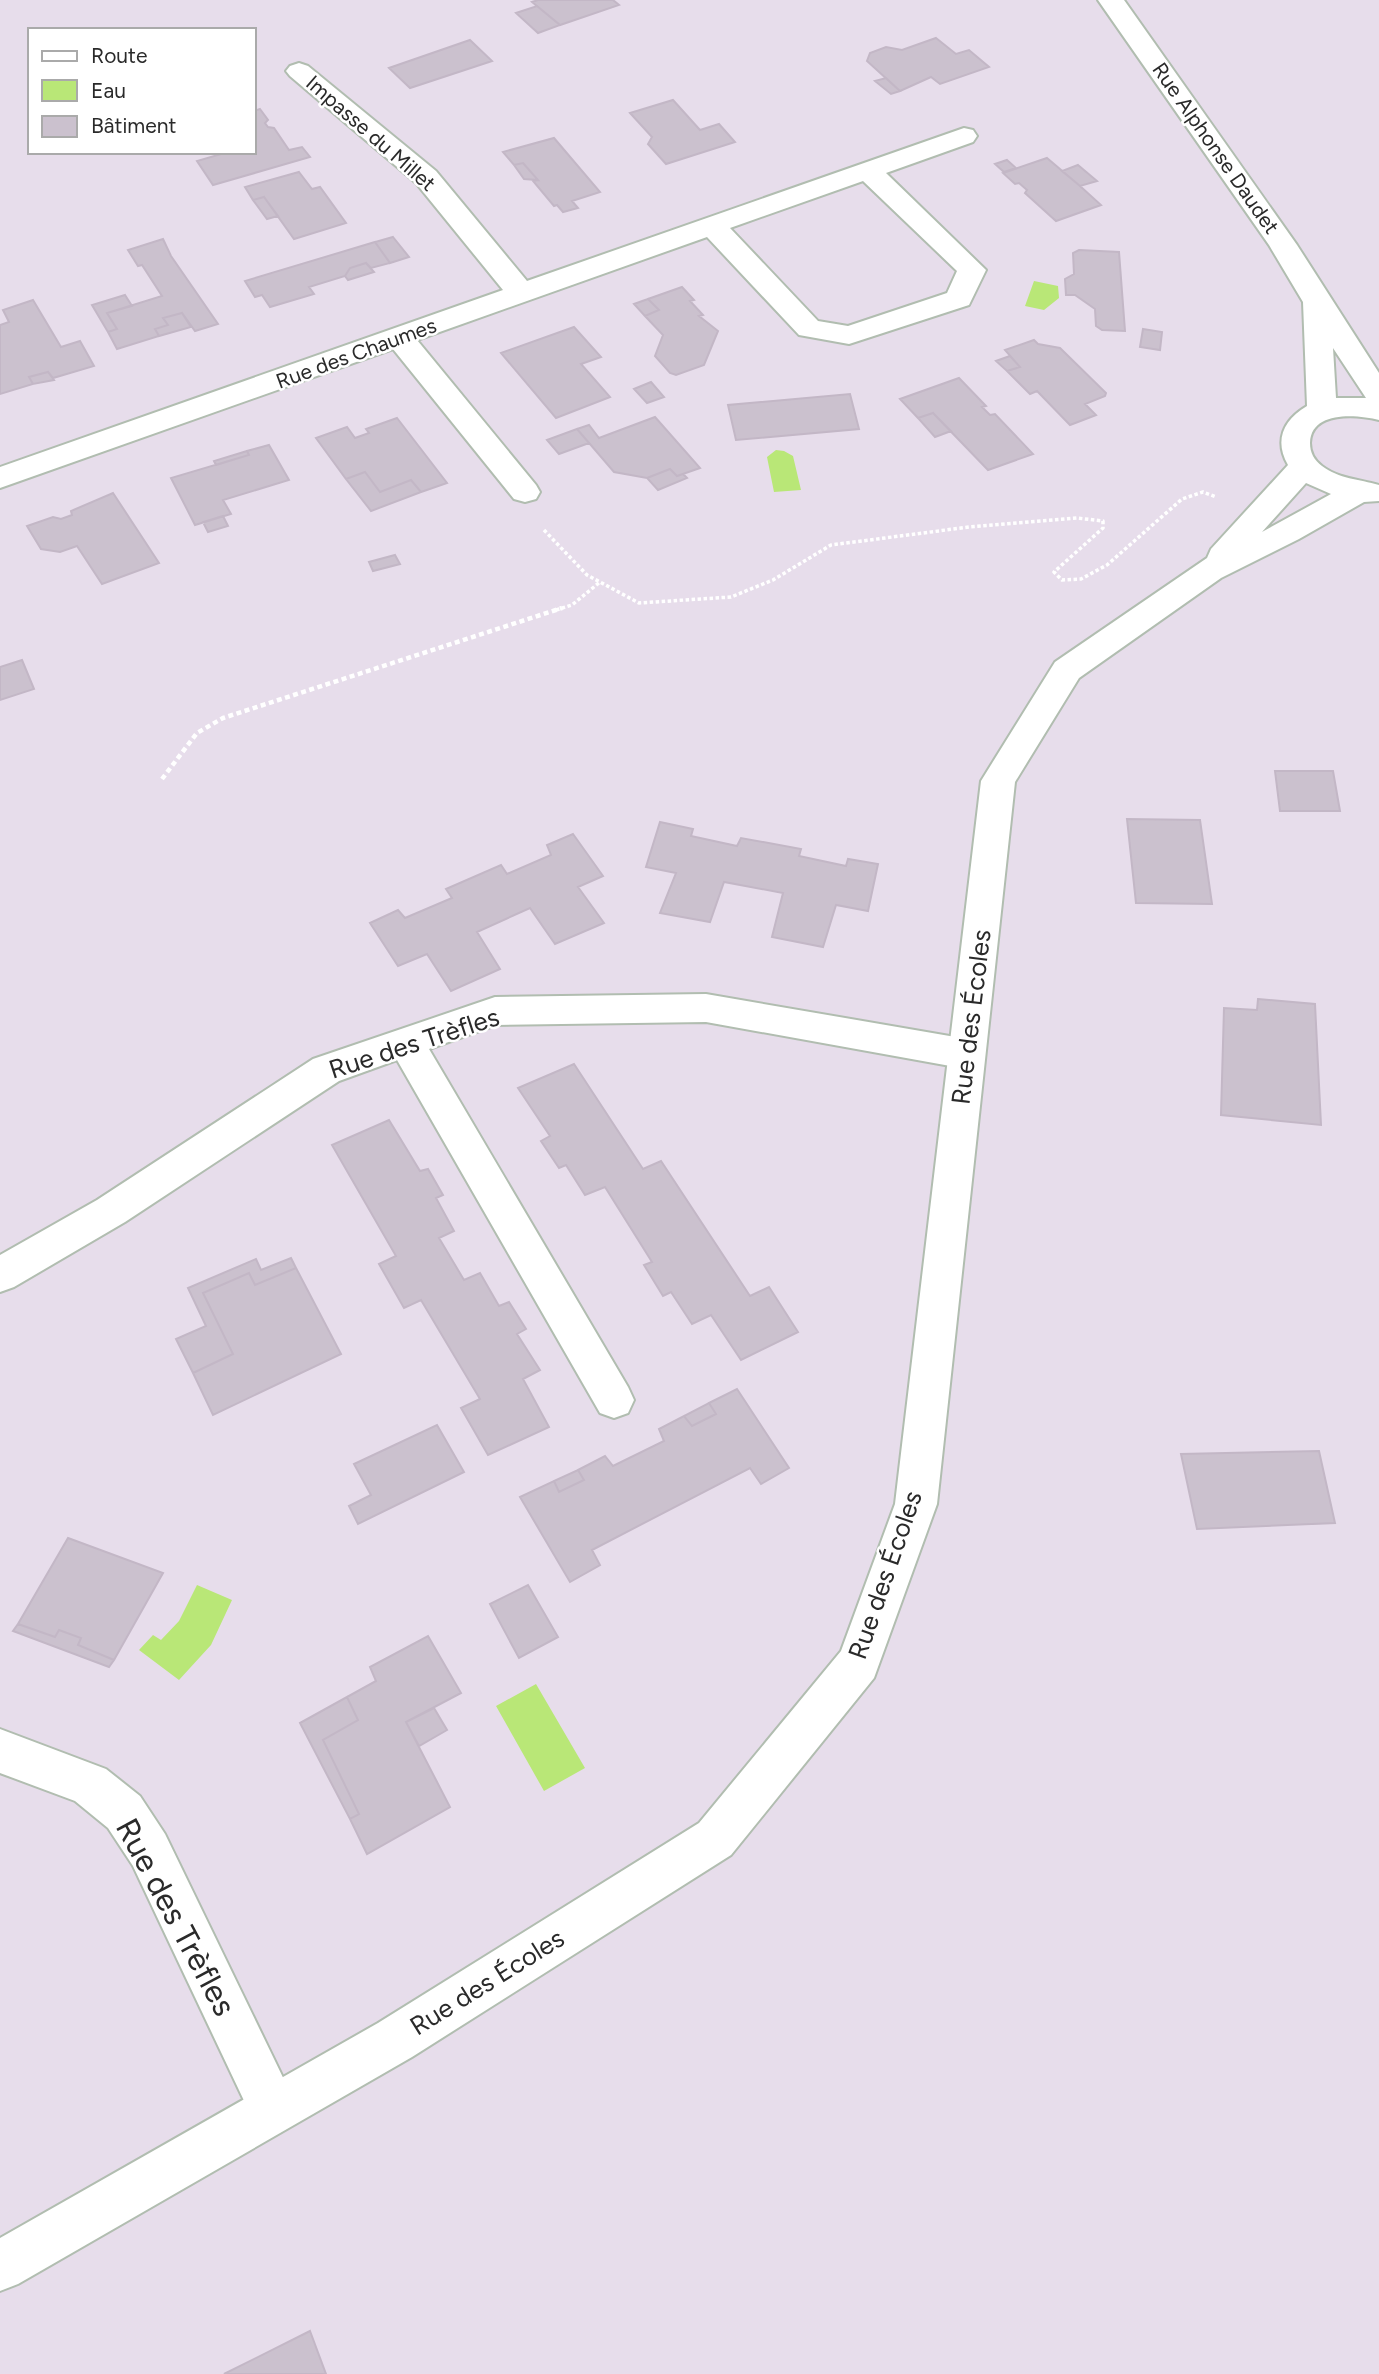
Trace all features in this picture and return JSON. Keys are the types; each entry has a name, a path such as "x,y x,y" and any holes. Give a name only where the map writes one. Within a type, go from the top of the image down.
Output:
{"street":[{"name":"Rue Alphonse Daudet","path":"1111,0 1283,245 1379,395"},
{"name":"Impasse du Millet","path":"299,71 426,177 521,293"},
{"name":"Rue des Chaumes","path":"0,478 964,136"},
{"path":"712,225 809,328 849,335 958,299 972,270 868,171"},
{"name":"Rue Alphonse Daudet","path":"1316,300 1322,411"},
{"path":"399,337 525,492"},
{"path":"1368,493 1318,477 1305,465 1297,452 1295,440 1299,428 1322,411 1356,406 1379,410"},
{"name":"Rue des Écoles","path":"1210,570 1305,465"},
{"name":"Rue des Écoles","path":"0,2266 394,2040 715,1839 858,1662 916,1504 998,781 1067,670 1210,570 1368,493"},
{"name":"Rue des Trèfles","path":"0,1275 111,1211 326,1070 495,1011 706,1008 967,1055"},
{"path":"406,1042 614,1400"},
{"name":"Rue des Trèfles","path":"0,1751 90,1785 124,1812 149,1850 273,2109"}],"path":[{"path":"525,492 522,507 587,575 639,603 731,597 773,580 831,545 996,525 1077,518 1103,521 1103,528 1054,572 1062,580 1081,579 1107,565 1182,499 1203,492 1226,500"},
{"path":"162,779 197,733 223,718 572,605 600,582"}],"water":[{"path":"1034,281 1058,286 1059,298 1044,310 1025,306"},
{"path":"776,450 793,456 801,490 774,492 767,457"},
{"path":"197,1585 232,1600 211,1645 179,1680 139,1650 153,1635 161,1640 179,1621"},
{"path":"536,1684 585,1768 544,1791 496,1706"}],"building":[{"path":"613,0 619,5 560,25 532,2"},
{"path":"537,6 560,25 538,33 516,13"},
{"path":"936,38 956,54 969,50 989,67 940,84 931,77 900,91 867,61 870,53 886,47 902,50"},
{"path":"470,40 492,61 410,88 389,68"},
{"path":"886,78 900,91 891,94 875,81"},
{"path":"673,100 700,130 719,124 735,142 666,164 648,144 652,137 630,113"},
{"path":"260,109 268,120 265,123 274,128 289,150 302,147 310,157 213,185 197,161 221,154 256,154 256,110"},
{"path":"554,138 600,192 572,201 578,208 563,212 557,205 554,206 533,181 538,180 523,163 514,165 503,152"},
{"path":"1047,158 1101,205 1056,221 1025,193 1027,190 1003,173"},
{"path":"1007,160 1016,168 1004,172 995,164"},
{"path":"523,163 538,180 524,179 514,165"},
{"path":"1078,165 1097,181 1080,186 1062,171"},
{"path":"299,172 312,189 320,187 346,223 294,239 264,197 253,200 245,187"},
{"path":"264,197 278,216 267,219 253,200"},
{"path":"393,237 409,257 390,263 375,242"},
{"path":"163,239 171,256 218,324 195,331 182,313 163,318 168,325 155,329 159,336 117,349 108,332 117,329 107,313 162,296 142,265 138,266 128,250"},
{"path":"375,242 390,263 371,268 366,263 350,268 345,276 309,287 314,294 270,307 262,295 255,297 245,281"},
{"path":"1079,250 1119,252 1125,331 1102,330 1096,326 1095,309 1075,295 1066,295 1065,279 1074,274 1073,253"},
{"path":"366,263 374,272 348,280 345,276 350,268"},
{"path":"682,287 703,315 699,316 718,331 704,365 676,375 670,373 655,356 663,335 645,316 659,310 648,299"},
{"path":"125,295 132,306 107,313 117,329 108,332 92,305"},
{"path":"648,299 659,310 645,316 634,304"},
{"path":"33,300 61,347 80,341 94,366 53,378 48,372 29,377 33,384 0,394 0,325 9,322 3,310"},
{"path":"182,313 191,327 159,336 155,329 168,325 163,318"},
{"path":"574,327 601,357 581,364 610,397 556,418 501,353"},
{"path":"1143,329 1162,332 1160,350 1140,347"},
{"path":"1034,340 1038,344 1060,348 1106,393 1105,396 1085,404 1096,415 1070,425 1037,391 1030,394 1007,371 1020,367 1005,350"},
{"path":"1010,356 1020,367 1007,371 996,361"},
{"path":"48,372 54,380 33,384 29,377"},
{"path":"959,378 986,406 982,407 990,415 995,414 1033,454 988,470 933,413 918,418 900,399"},
{"path":"651,382 664,397 647,403 634,389"},
{"path":"850,394 859,429 736,440 728,405"},
{"path":"933,413 951,431 935,437 918,418"},
{"path":"655,417 700,468 677,476 670,469 647,478 614,472 577,429 589,425 599,438"},
{"path":"397,418 447,483 421,492 411,480 380,492 365,472 346,479 316,438 347,427 355,438 369,433 366,429"},
{"path":"577,429 589,443 559,454 547,440"},
{"path":"269,445 289,480 223,500 231,514 195,525 171,478 249,455 247,451"},
{"path":"247,451 249,455 216,465 214,461"},
{"path":"670,469 677,476 683,474 687,478 658,490 647,478"},
{"path":"365,472 380,492 411,480 421,492 371,511 346,479"},
{"path":"113,493 159,563 102,584 77,546 60,552 41,549 27,526 53,517 61,519 72,515 71,511"},
{"path":"223,516 228,526 208,532 203,522"},
{"path":"395,555 400,564 373,571 369,562"},
{"path":"22,660 34,689 0,700 0,667"},
{"path":"1275,771 1333,771 1340,811 1280,811"},
{"path":"1127,819 1200,820 1212,904 1136,903"},
{"path":"660,822 693,829 691,836 737,846 741,838 801,849 799,856 846,866 848,859 878,864 868,911 836,905 823,947 772,937 783,893 724,882 710,922 660,913 676,873 646,867"},
{"path":"573,834 603,876 578,887 604,923 555,944 530,908 477,932 500,969 451,991 427,954 398,966 370,923 398,910 405,918 452,898 446,889 501,865 507,874 551,855 547,845"},
{"path":"1258,999 1315,1004 1321,1125 1221,1115 1224,1008 1257,1010"},
{"path":"574,1064 643,1169 661,1161 750,1296 769,1287 798,1332 741,1360 711,1315 692,1324 671,1292 663,1296 644,1265 652,1262 605,1187 585,1195 566,1165 559,1168 541,1141 550,1136 518,1088"},
{"path":"389,1120 420,1171 428,1169 443,1195 436,1198 454,1231 439,1238 464,1280 480,1273 499,1306 509,1302 526,1329 517,1334 540,1370 523,1379 549,1427 488,1455 461,1408 480,1399 421,1300 404,1308 379,1264 396,1256 332,1145"},
{"path":"291,1258 296,1268 255,1285 249,1273 203,1293 233,1354 193,1373 176,1339 206,1326 188,1288 256,1259 261,1270"},
{"path":"296,1268 341,1354 213,1415 193,1373 233,1354 203,1293 249,1273 255,1285"},
{"path":"737,1389 789,1468 761,1484 750,1468 592,1550 600,1565 570,1582 520,1497 554,1481 559,1492 584,1480 578,1470 605,1456 613,1466 664,1441 659,1429 684,1416 692,1426 716,1414 709,1403"},
{"path":"709,1403 716,1414 692,1426 684,1416"},
{"path":"437,1425 464,1472 358,1524 349,1506 371,1495 354,1464"},
{"path":"1319,1451 1335,1523 1197,1529 1181,1454"},
{"path":"578,1470 584,1480 559,1492 554,1481"},
{"path":"68,1538 163,1573 114,1660 78,1645 81,1638 59,1630 55,1637 18,1624"},
{"path":"528,1585 558,1637 519,1658 490,1604"},
{"path":"18,1624 55,1637 59,1630 81,1638 78,1645 114,1660 109,1667 13,1631"},
{"path":"428,1636 461,1693 406,1722 450,1807 367,1854 350,1819 359,1814 323,1740 358,1720 347,1697 376,1681 370,1667"},
{"path":"347,1697 358,1720 323,1740 359,1814 350,1819 300,1723"},
{"path":"434,1708 447,1730 419,1746 406,1722"},
{"path":"310,2331 326,2374 224,2374"}]}
